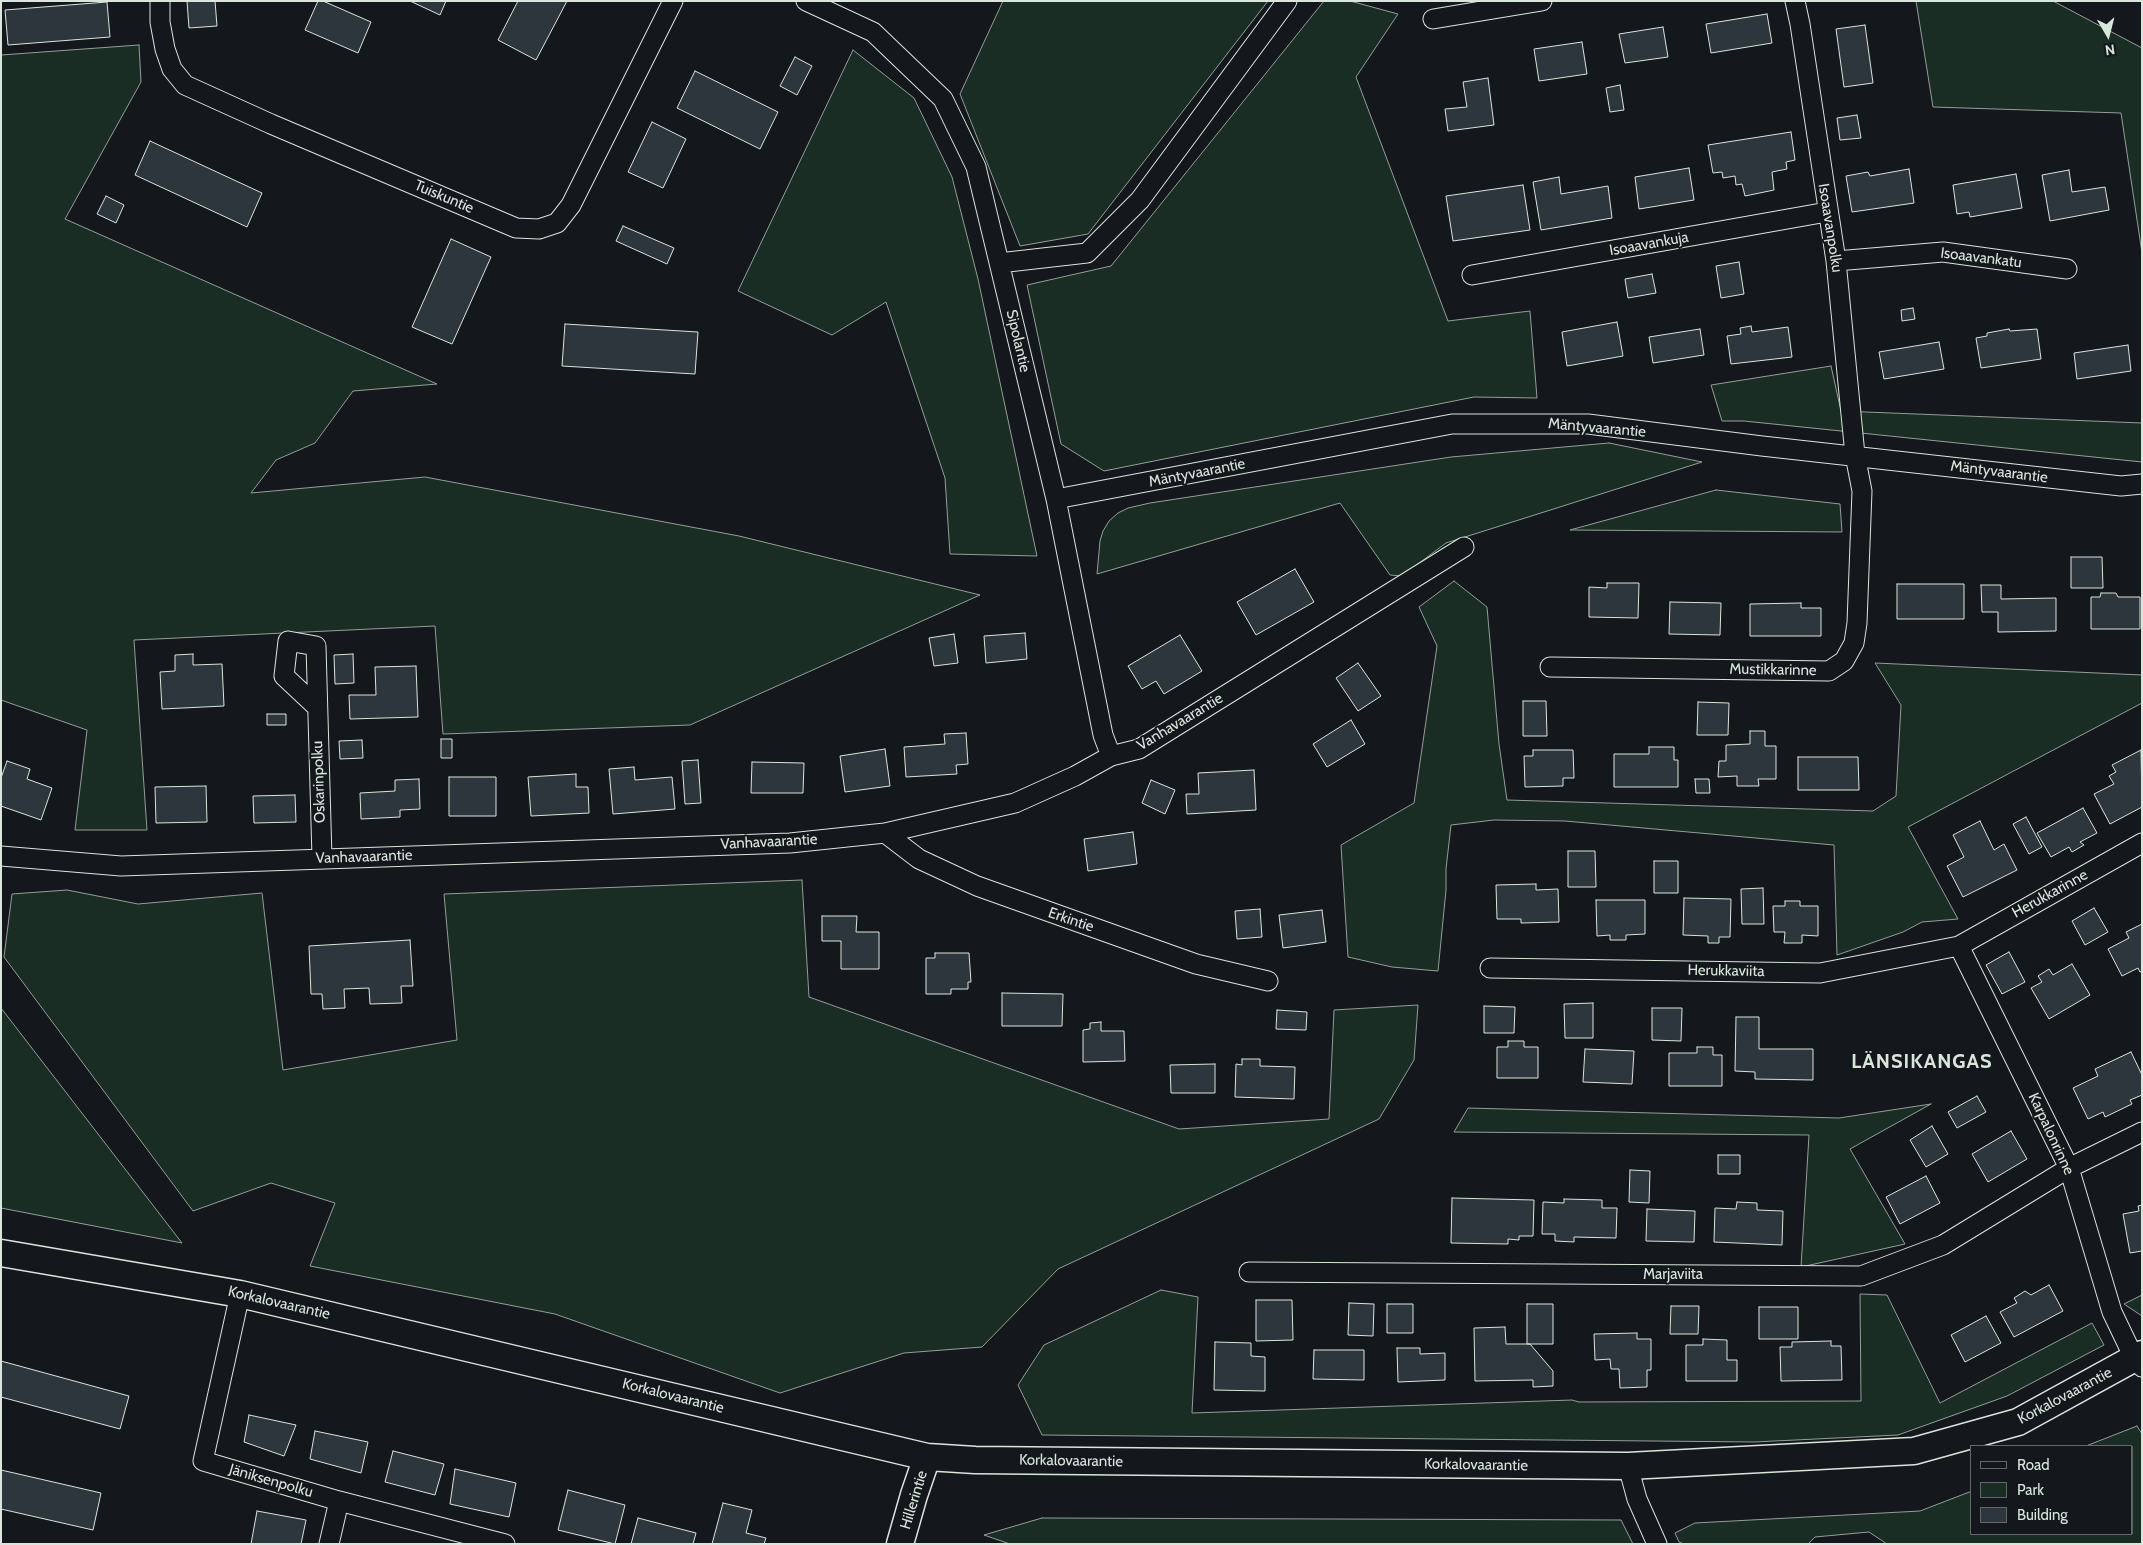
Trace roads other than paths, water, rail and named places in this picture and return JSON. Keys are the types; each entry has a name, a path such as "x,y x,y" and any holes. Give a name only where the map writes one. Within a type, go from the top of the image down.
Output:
{"street":[{"name":"Tuiskuntie","path":"160,1 160,22 165,49 172,69 185,85 271,124 516,228 539,229 557,223 571,205 673,1"},
{"name":"Sipolantie","path":"806,1 873,32 943,99 976,167 1056,500 1104,735 1112,756"},
{"path":"999,263 1087,253 1140,200 1287,1"},
{"path":"1433,19 1542,1"},
{"name":"Isoaavanpolku","path":"1795,1 1836,261 1855,455"},
{"name":"Isoaavankuja","path":"1472,276 1827,212"},
{"name":"Isoaavankatu","path":"1836,261 1944,252 2067,269"},
{"name":"Mäntyvaarantie","path":"1056,500 1452,424 1588,424 1762,446 2121,486 2142,484"},
{"name":"Mustikkarinne","path":"1550,667 1829,671 1844,661 1854,643 1857,623 1862,491 1855,455"},
{"name":"Vanhavaarantie","path":"1,856 121,866 790,843 885,833 1015,803 1075,776 1112,756 1139,749 1464,547"},
{"name":"Oskarinpolku","path":"317,707 322,858"},
{"name":"Erkintie","path":"885,833 919,859 977,886 1196,964 1268,982"},
{"name":"Herukkarinne","path":"1959,946 2142,843"},
{"name":"Herukkaviita","path":"1490,968 1820,973 1959,946"},
{"name":"Karpalonrinne","path":"1959,946 2069,1168 2112,1312 2139,1360"},
{"name":"Marjaviita","path":"1249,1272 1861,1276 1943,1245 2069,1168 2142,1132"},
{"name":"Korkalovaarantie","path":"1,1253 240,1294 927,1457 984,1460 1628,1466 1914,1452 2018,1422 2139,1360"},
{"name":"Jäniksenpolku","path":"240,1294 203,1461 339,1501 505,1544"},
{"name":"Hillerintie","path":"900,1544 927,1457"},
{"path":"1628,1466 1636,1499 1656,1544"},
{"path":"329,1544 339,1501"}],"district":[{"name":"LÄNSIKANGAS","path":"1922,1062"}]}
